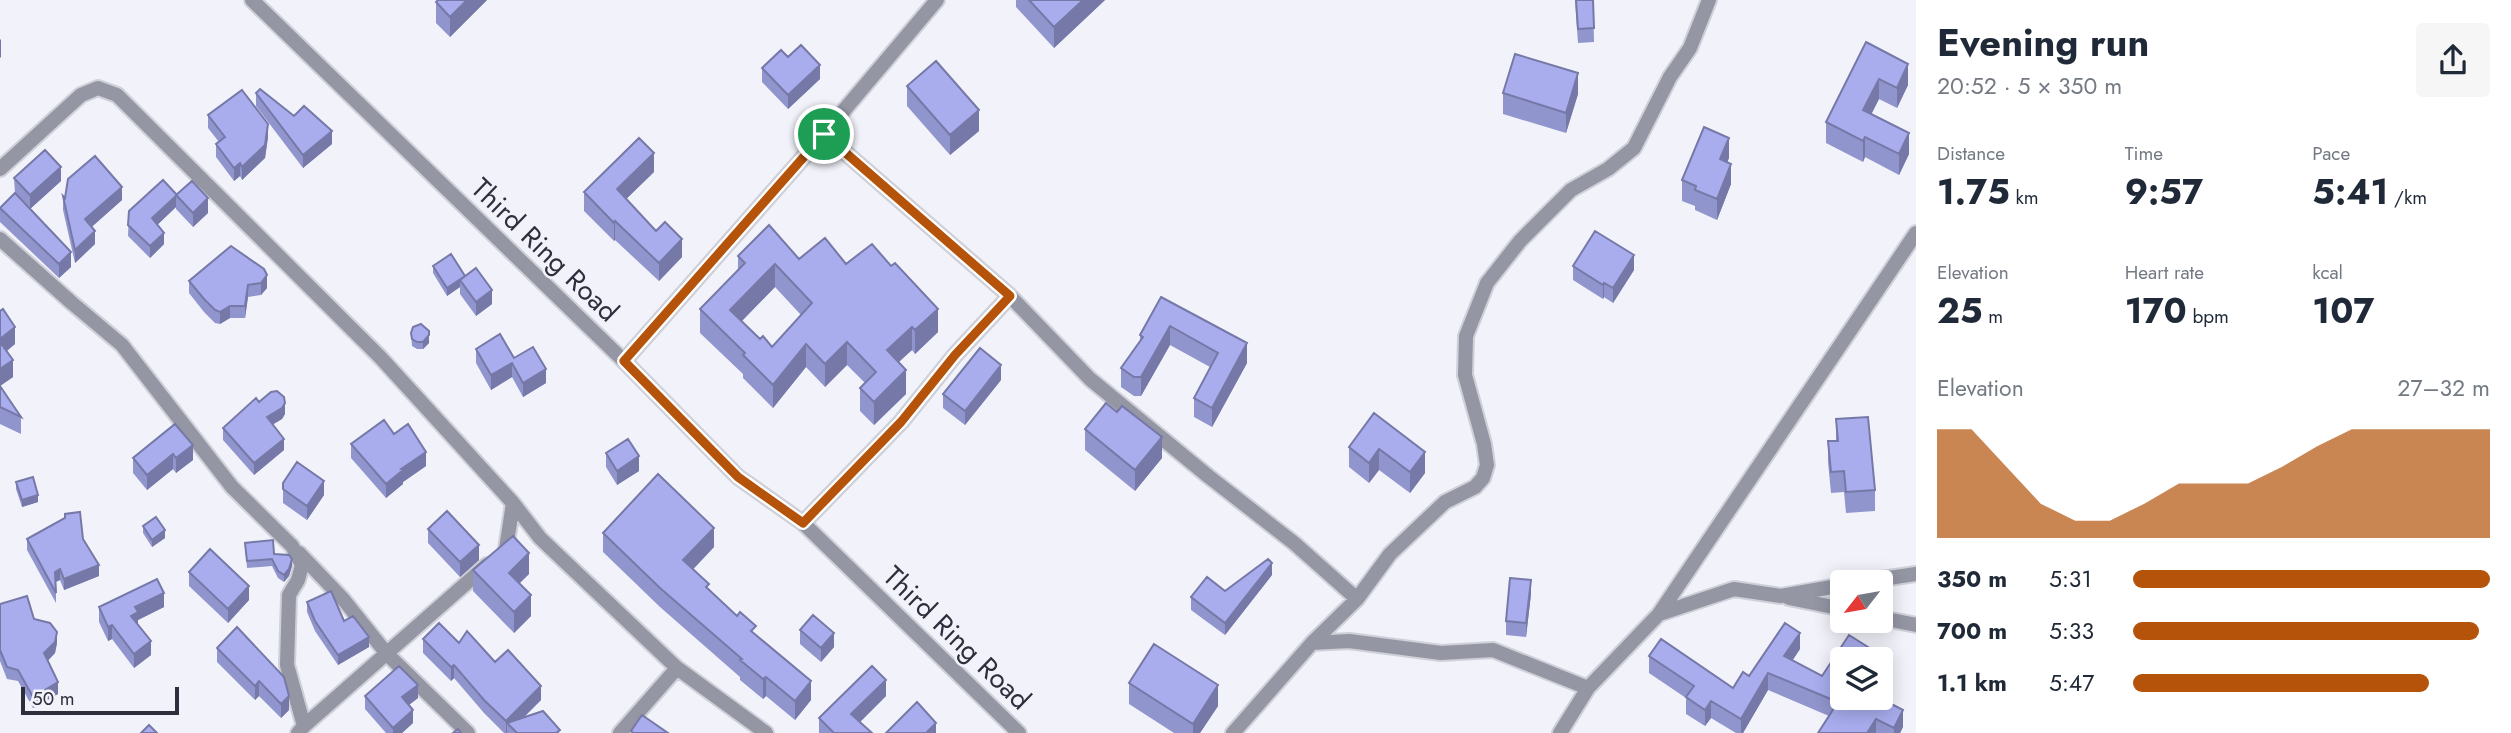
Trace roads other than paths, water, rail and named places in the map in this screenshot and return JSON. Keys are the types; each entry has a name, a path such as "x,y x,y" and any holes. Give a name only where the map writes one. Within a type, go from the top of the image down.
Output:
{"street":[{"name":"Third Ring Road","path":"252,0 624,361 738,477 803,523 1020,733"},
{"path":"624,361 824,134 937,0"},
{"path":"1233,733 1312,643 1357,599 1390,554 1445,502 1475,487 1483,478 1487,465 1484,444 1465,375 1466,336 1487,283 1520,241 1571,190 1608,169 1634,148 1670,77 1690,48 1709,0"},
{"path":"0,169 81,95 98,88 117,94 381,358 513,503 523,543 677,668 766,733"},
{"path":"824,134 1010,296 1090,379 1208,477 1294,543 1357,599"},
{"path":"1560,733 1588,688 1659,614 1916,233"},
{"path":"0,239 122,345 232,487 343,599 387,654 468,733"},
{"path":"803,523 901,422 955,355 1010,296"},
{"path":"513,503 523,543"},
{"path":"292,546 302,565 298,580 289,595 288,665 301,729 387,654 523,543"},
{"path":"1894,577 1916,574"},
{"path":"1781,596 1830,587"},
{"path":"1659,614 1734,589 1830,606"},
{"path":"1894,621 1916,625"},
{"path":"1312,643 1349,641 1441,653 1493,650 1588,688"},
{"path":"620,733 677,668"}]}
